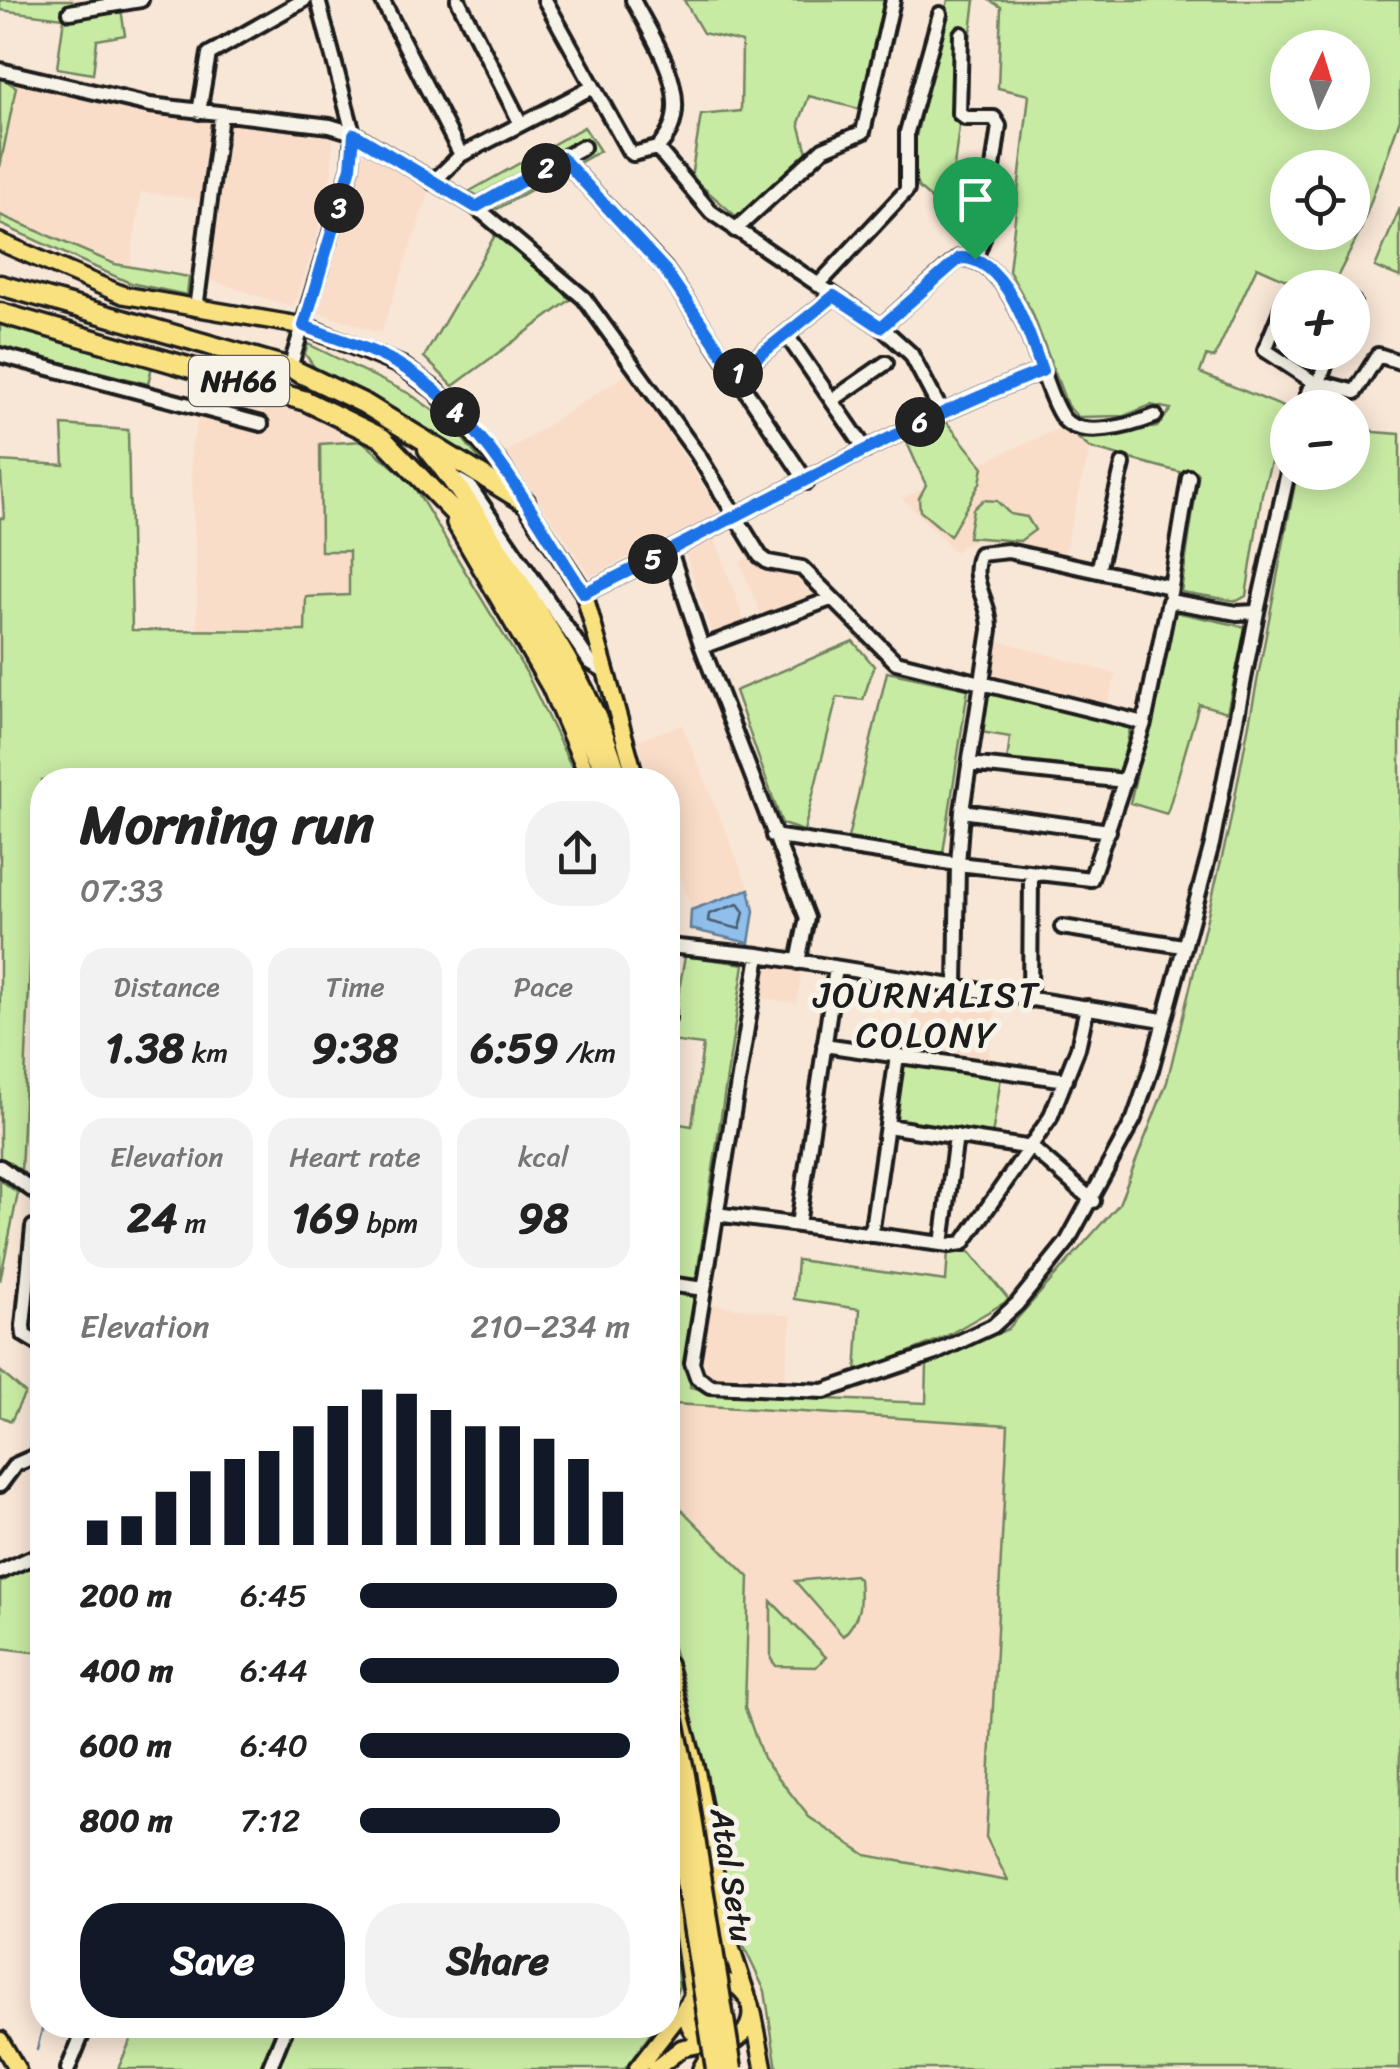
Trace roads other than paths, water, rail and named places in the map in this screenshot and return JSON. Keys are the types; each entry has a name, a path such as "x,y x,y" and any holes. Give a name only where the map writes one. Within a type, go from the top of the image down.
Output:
{"highway":[{"path":"0,285 290,368"},
{"name":"NH66","path":"0,313 306,400 382,438 498,563 574,672 600,721 606,768"},
{"name":"NH66","path":"290,368 365,404 416,435 449,475 498,563"},
{"path":"416,435 524,502"},
{"name":"NH66","path":"606,759 611,768"},
{"name":"Atal Setu","path":"680,1763 732,2069"},
{"name":"Atal Setu","path":"680,1845 716,2069"}],"main road":[{"name":"NH66","path":"0,242 124,295 304,326"},
{"path":"304,326 402,366 436,391 499,463 584,593 633,768"},
{"path":"446,507 550,687 585,768"},
{"path":"680,1710 697,1774 726,1933 749,2000 764,2069"},
{"path":"680,1932 693,2032 715,2044 732,2069"},
{"path":"680,2016 706,1982 725,1980 749,2000"},
{"path":"655,2069 682,2048 715,2044 746,2030 749,2000"},
{"path":"682,2069 689,2005"},
{"path":"637,2069 662,2038"},
{"path":"0,2040 17,2069"},
{"path":"701,2069 715,2044"}],"street":[{"path":"70,12 141,0"},
{"path":"199,112 209,54 304,0"},
{"path":"304,326 351,167 354,134 318,0"},
{"path":"382,0 461,154"},
{"path":"458,0 521,124"},
{"path":"545,0 633,154 658,148 675,118 668,68 633,0"},
{"path":"736,230 823,149 862,132 894,0"},
{"path":"818,285 907,190 907,132 940,14"},
{"path":"962,34 959,113 964,118 994,118 999,126 983,238 975,259"},
{"path":"0,70 221,116 330,126 354,134 476,207 584,298 739,518 760,556 768,562 802,568 896,662 983,680 1144,724"},
{"path":"433,182 461,154 593,87"},
{"path":"196,309 221,116"},
{"path":"476,207 583,147"},
{"path":"658,148 711,212 881,327 911,354 941,411"},
{"path":"562,158 665,270 807,482"},
{"path":"881,327 960,258 975,259 1000,282 1029,332 1063,419 1074,427 1135,424 1155,416"},
{"path":"736,374 834,296"},
{"name":"NH66","path":"290,368 304,326"},
{"path":"786,334 866,450"},
{"path":"0,355 261,424"},
{"path":"1295,370 1318,385 1355,392 1378,355 1400,362"},
{"path":"834,399 886,362"},
{"path":"1309,390 1318,385 1323,370"},
{"path":"584,593 739,518 941,411 1042,371"},
{"path":"1098,571 1123,464"},
{"path":"449,475 470,486 590,662 605,672"},
{"path":"774,836 1031,874 1091,879 1144,724 1189,478"},
{"path":"760,955 692,1363 697,1377 710,1386 824,1391 935,1353 993,1326 1017,1304 1067,1242 1093,1201 1134,1119 1212,844 1256,612 1284,490"},
{"path":"670,551 702,647 807,918 798,962"},
{"path":"956,987 962,811 990,616 976,579 980,554 1008,551 1098,571 1237,614 1256,612"},
{"path":"702,647 831,599"},
{"path":"968,764 1126,781"},
{"path":"962,811 1109,831"},
{"path":"1030,1000 1031,874"},
{"path":"1062,928 1182,946"},
{"path":"680,947 760,955 1163,1020"},
{"path":"798,1225 836,968"},
{"path":"716,1214 942,1244 963,1242 972,1235 1032,1148 1066,1080 1087,1007"},
{"path":"824,1045 1066,1080"},
{"path":"871,1235 897,1056"},
{"path":"887,1126 1032,1148 1093,1201"},
{"path":"942,1244 956,1136"},
{"path":"0,1167 30,1188"},
{"path":"30,1257 23,1326 24,1336 30,1339"},
{"path":"680,1285 704,1288"},
{"path":"0,1485 15,1465 30,1458"},
{"path":"0,1572 30,1558"},
{"path":"68,2069 81,2038"},
{"path":"270,2069 282,2038"}],"water":[{"path":"749,889 754,911 749,943 690,929 691,910"}],"waterway":[{"path":"37,2050 40,2038"}],"district":[{"name":"JOURNALIST COLONY","path":"927,1015"}]}
